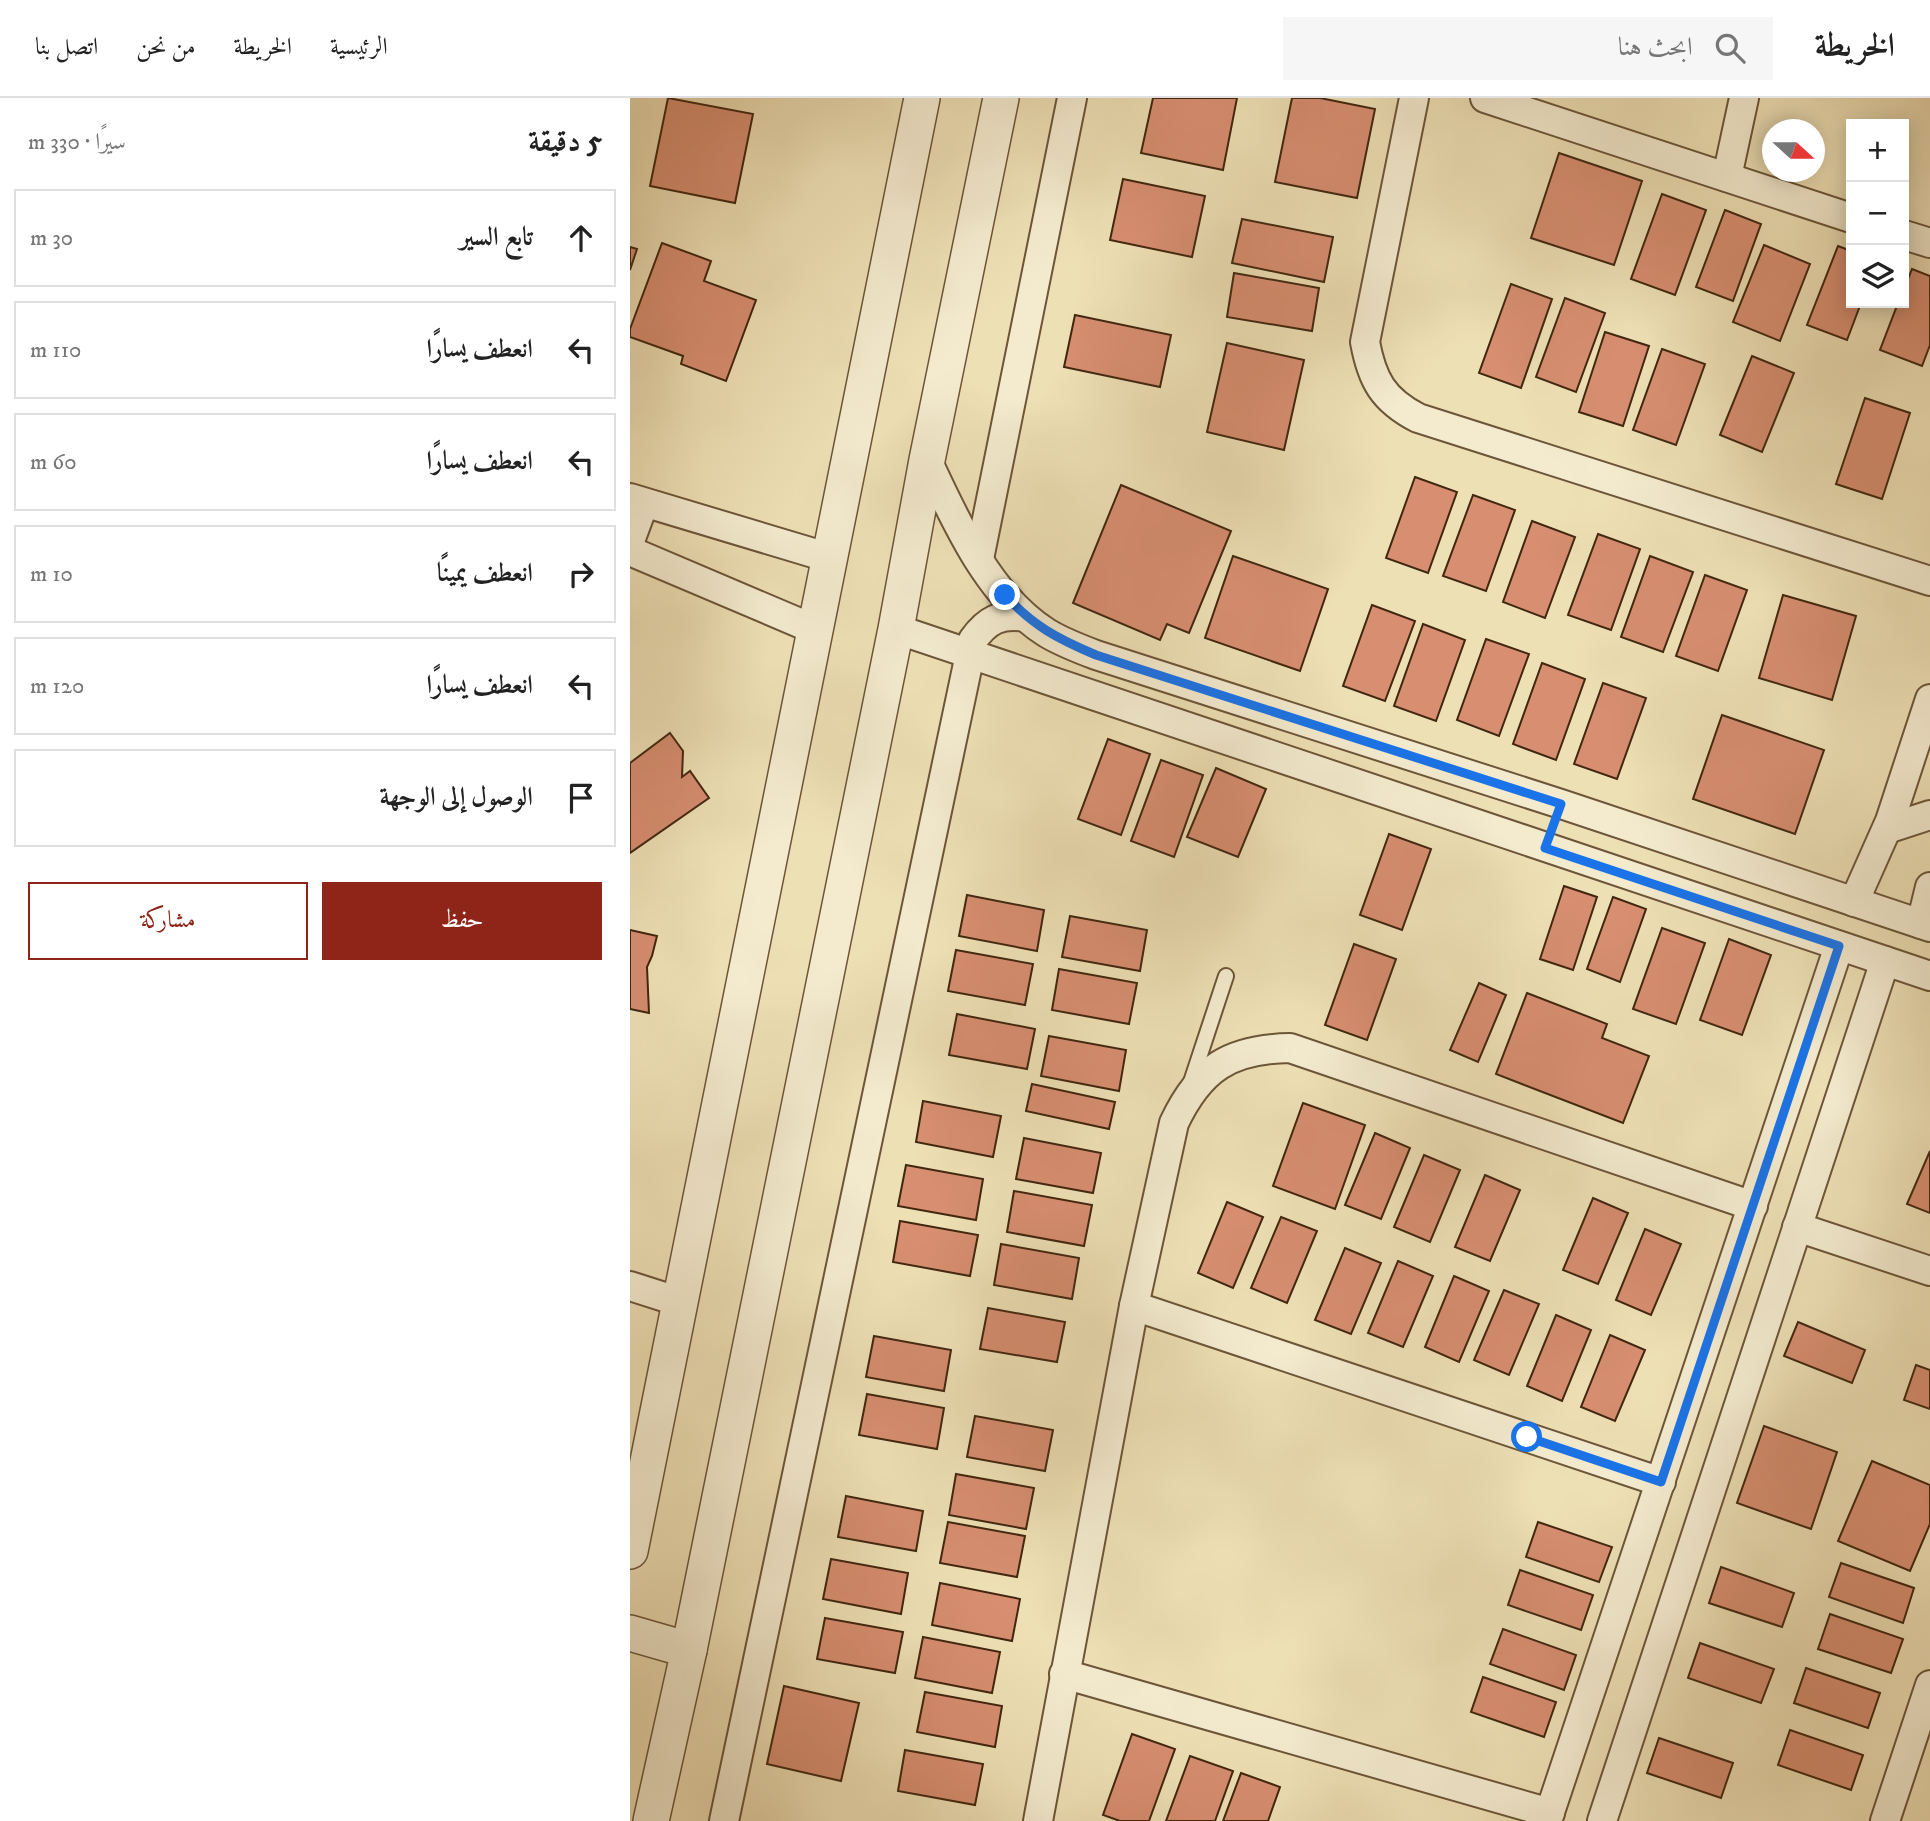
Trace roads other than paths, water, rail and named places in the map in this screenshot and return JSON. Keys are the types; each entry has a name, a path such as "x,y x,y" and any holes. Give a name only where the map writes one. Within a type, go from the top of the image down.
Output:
{"street":[{"path":"630,1551 922,98"},
{"path":"651,1821 689,1650 897,629 927,460 1001,98"},
{"path":"979,559 1072,98"},
{"path":"1414,98 1365,342 1370,368 1382,391 1401,409 1418,418 1930,581"},
{"path":"1485,98 1846,216"},
{"path":"1727,177 1744,98"},
{"path":"1909,237 1930,243"},
{"path":"927,460 960,528 1005,595 1025,617 1047,633 1096,655 1561,804 1925,926 1930,887"},
{"path":"630,541 637,500 830,558"},
{"path":"630,551 816,630"},
{"path":"724,1821 973,640 982,627 994,618 1009,614 1025,617"},
{"path":"897,629 1930,976"},
{"path":"1854,902 1887,829 1930,699"},
{"path":"1545,848 1561,804"},
{"path":"1887,829 1930,815"},
{"path":"1064,1674 1548,1817 1839,946"},
{"path":"1602,1821 1885,961"},
{"path":"1038,1821 1134,1306 1174,1123 1185,1100 1200,1080 1219,1065 1241,1054 1266,1048 1290,1048 1753,1206"},
{"path":"1797,1227 1930,1271"},
{"path":"630,1286 680,1302"},
{"path":"1134,1306 1661,1482"},
{"path":"630,1633 689,1650"},
{"path":"1885,1821 1930,1685"}],"lane":[{"path":"1185,1100 1226,976"}]}
